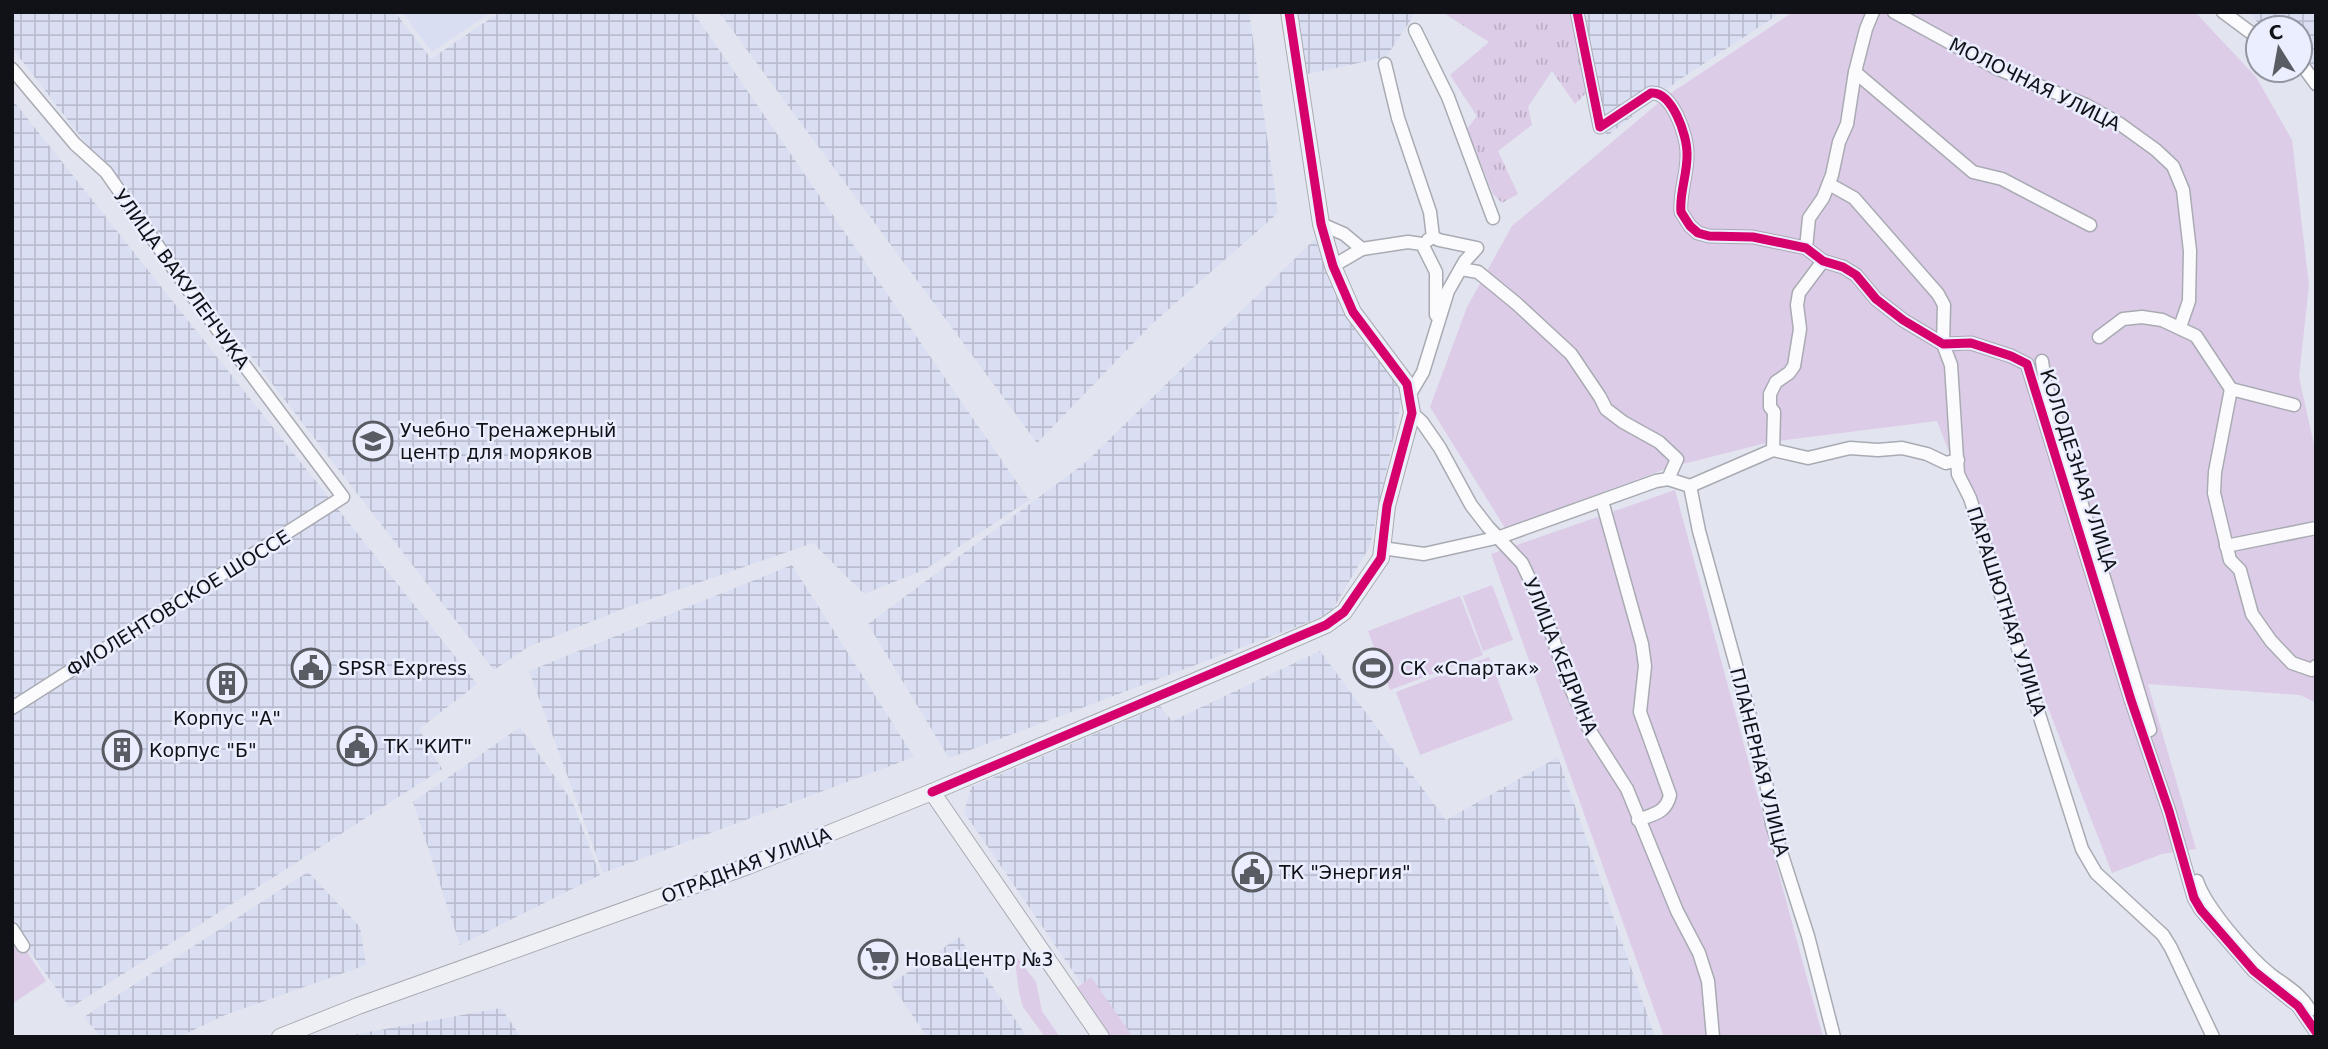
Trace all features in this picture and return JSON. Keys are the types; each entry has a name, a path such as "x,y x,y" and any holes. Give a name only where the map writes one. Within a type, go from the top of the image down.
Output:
{"street":[{"path":"1289,12 1321,224 1333,266 1353,312 1402,375 1410,394 1412,413"},
{"name":"КОЛОДЕЗНАЯ УЛИЦА","path":"1577,12 1600,127 1646,94 1656,92 1664,95 1678,117 1688,150 1681,212 1698,233 1709,236 1753,237 1806,248 1823,261 1843,267 1856,275 1876,299 1943,344 1971,344 2011,356 2027,364 2131,700 2169,811 2194,898 2200,910 2254,971 2298,1006 2316,1032"},
{"path":"1806,248 1809,218 1829,184 1839,142 1847,124 1855,72 1873,12"},
{"name":"МОЛОЧНАЯ УЛИЦА","path":"1894,12 1996,68 2098,111 2156,149 2173,166 2183,190 2190,251 2189,301 2180,327"},
{"path":"2223,12 2244,28"},
{"path":"1415,30 1448,97 1493,218"},
{"path":"1385,64 1398,118 1430,212 1428,240 1436,272 1435,329"},
{"name":"УЛИЦА ВАКУЛЕНЧУКА","path":"12,69 75,144 106,172 197,302 343,497"},
{"path":"1855,72 1973,173 2001,179 2090,225"},
{"name":"ПАРАШЮТНАЯ УЛИЦА","path":"1829,184 1854,198 1938,293 1944,305 1943,344 1951,365 1958,474 1970,498 2015,646 2034,695 2082,849 2096,873 2163,935 2213,1037"},
{"path":"1321,224 1344,234 1362,249"},
{"path":"1333,266 1362,249 1408,242 1439,240 1477,248 1448,291 1423,372 1410,394"},
{"path":"1773,450 1774,412 1770,407 1770,394 1776,382 1794,366 1800,329 1797,305 1799,293 1823,261"},
{"path":"1461,269 1478,272 1517,304 1571,354 1606,409 1659,442 1677,459 1668,479"},
{"path":"2099,337 2123,319 2142,317 2162,320 2196,336 2231,389 2294,405"},
{"name":"КОЛОДЕЗНАЯ УЛИЦА","path":"2042,361 2045,382 2202,895 2243,947 2270,974 2301,995 2316,1018"},
{"path":"2231,389 2217,459 2214,493 2230,560 2240,570 2252,614 2271,641 2292,663 2312,670 2316,666"},
{"name":"УЛИЦА КЕДРИНА","path":"1412,413 1422,422 1440,448 1471,505 1522,563 1540,601 1568,681 1590,732 1627,789 1677,911 1699,953 1708,981 1713,1037"},
{"name":"ОТРАДНАЯ УЛИЦА","path":"280,1037 369,1002 748,866 932,792 1326,625 1344,612 1381,558 1387,506 1412,413"},
{"path":"1382,548 1424,554 1500,537 1668,479 1690,486 1773,450 1808,458 1850,448 1902,448 1927,453 1946,463 1958,460"},
{"name":"ПЛАНЕРНАЯ УЛИЦА","path":"1690,486 1699,531 1751,716 1766,781 1772,824 1808,936 1834,1037"},
{"name":"ФИОЛЕНТОВСКОЕ ШОССЕ","path":"12,708 343,497"},
{"path":"1602,501 1642,644 1644,666 1640,712 1670,795 1661,812 1639,820"},
{"path":"2226,546 2316,528"},
{"path":"932,792 1101,1037"},
{"path":"12,929 23,946"}],"shaded area":[{"path":"12,12 395,12 431,59 500,12 693,12 1029,500 926,569 864,594 813,543 628,607 528,647 494,670 12,48"},
{"path":"402,12 491,12 432,52"},
{"path":"719,12 1249,12 1278,213 1153,323 1037,443"},
{"path":"1294,12 1416,12 1386,57 1303,75"},
{"path":"1578,12 1782,12 1679,80 1607,136 1599,117"},
{"path":"2249,12 2316,12 2316,90 2311,84 2314,84 2314,14"},
{"path":"12,99 477,684 419,729 442,769 70,1008 12,926"},
{"path":"1315,239 1343,311 1404,390 1370,546 1330,614 949,758 868,624 1085,463"},
{"path":"792,565 914,757 603,873 529,671"},
{"path":"1320,651 1446,820 1558,757 1655,1037 1118,1037 964,812 971,787 1160,706 1172,721"},
{"path":"520,727 573,803 600,875 460,945 413,802"},
{"path":"308,872 360,927 366,965 225,1015 179,1037 101,1037 84,1017"},
{"path":"959,937 1027,1037 927,1037 891,984"},
{"path":"501,1008 521,1037 346,1037 352,1035"}],"green space":[{"path":"1442,12 1575,12 1591,88 1575,104 1552,71 1528,107 1532,125 1498,151 1518,194 1502,203 1493,194 1467,129 1477,116 1450,75 1489,42"},
{"path":"1793,12 2195,12 2244,64 2244,84 2260,84 2292,140 2309,285 2299,377 2316,454 2316,703 2300,695 2148,684 2196,849 2162,854 2112,873 1937,421 1770,442 1671,467 1505,528 1430,407 1467,307 1512,226 1668,95"},
{"path":"1675,490 1823,1037 1664,1037 1491,554"},
{"path":"1492,585 1513,640 1483,651 1463,596"},
{"path":"1460,596 1483,655 1390,690 1368,631"},
{"path":"1489,657 1513,720 1420,755 1396,692"},
{"path":"12,929 46,981 12,1004"},
{"path":"1014,953 1036,982 1042,1011 1060,1037 1045,1037 1023,1007"},
{"path":"1091,977 1133,1037 1108,1037 1075,989"}],"cycle path":[{"path":"932,792 1326,625 1344,612 1381,558 1387,506 1412,413 1407,384 1353,312 1333,266 1321,224 1289,12"},
{"path":"1577,12 1600,127 1651,93 1659,94 1672,106 1681,126 1687,153 1681,212 1698,233 1709,236 1753,237 1806,248 1823,261 1843,267 1856,275 1876,299 1903,320 1943,344 1971,343 2027,364 2131,700 2169,811 2194,898 2201,910 2254,971 2298,1006 2316,1032"}],"place":[{"name":"Учебно Тренажерный центр для моряков","path":"373,441"},
{"name":"SPSR Express","path":"311,668"},
{"name":"СК «Спартак»","path":"1373,668"},
{"name":"Корпус \"А\"","path":"227,683"},
{"name":"ТК \"КИТ\"","path":"357,746"},
{"name":"Корпус \"Б\"","path":"122,750"},
{"name":"ТК \"Энергия\"","path":"1252,872"},
{"name":"НоваЦентр №3","path":"878,959"}]}
